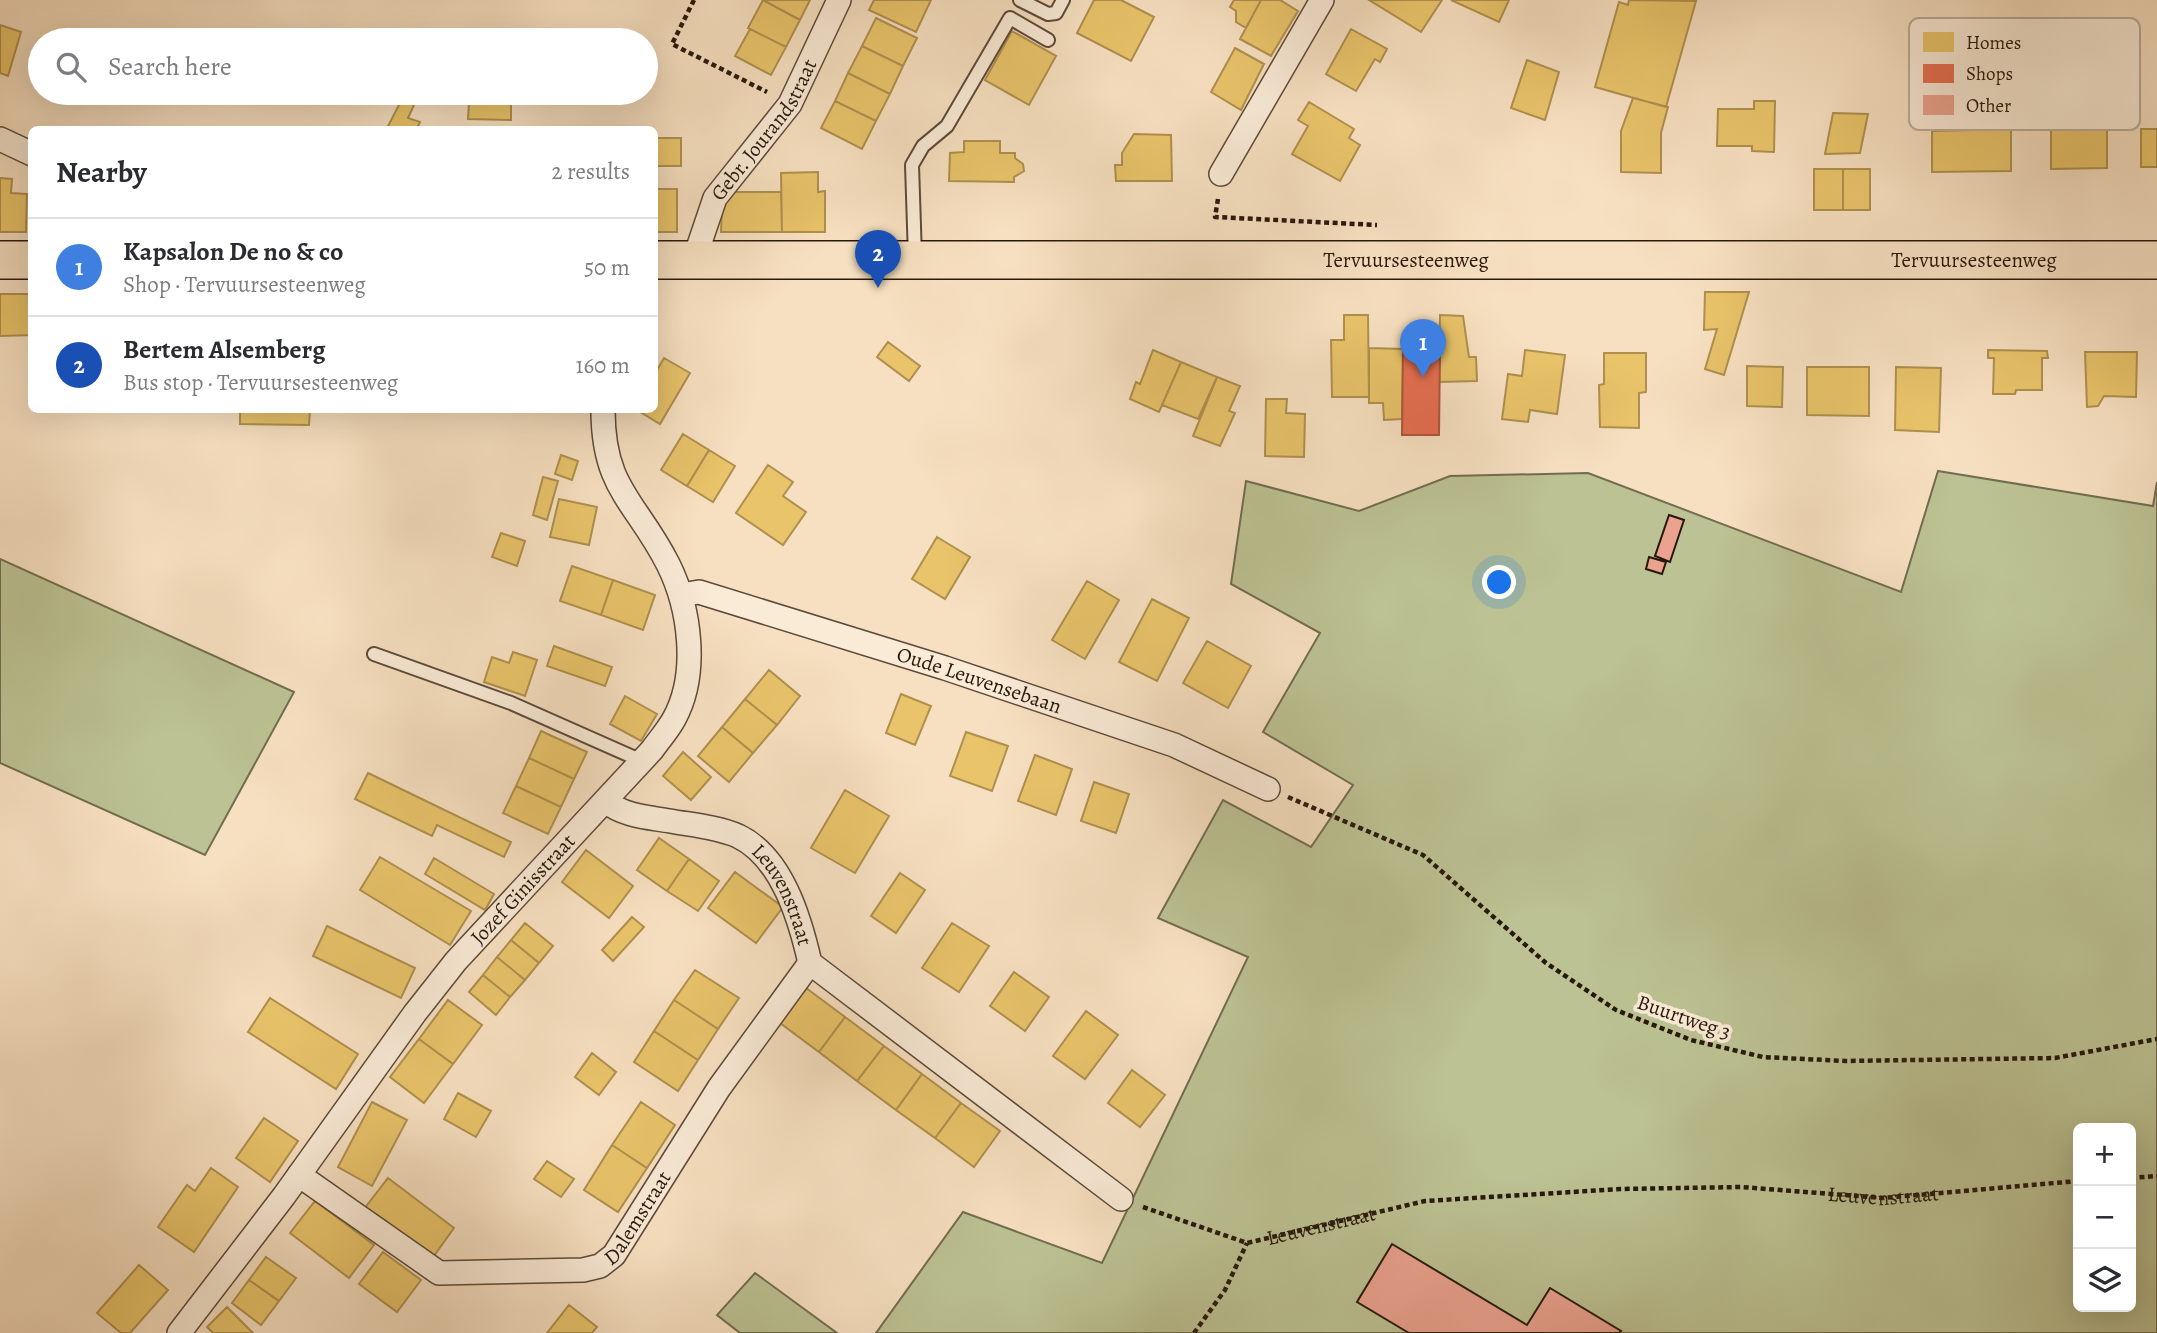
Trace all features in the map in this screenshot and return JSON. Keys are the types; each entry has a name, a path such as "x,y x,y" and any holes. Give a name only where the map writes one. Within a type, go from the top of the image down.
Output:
{"main road":[{"path":"0,260 28,260"},
{"name":"Tervuursesteenweg","path":"658,261 2157,260"}],"street":[{"name":"Gebr. Jourandstraat","path":"694,260 715,198 790,104 839,0"},
{"path":"1221,174 1322,0"},
{"path":"0,139 28,152"},
{"name":"Jozef Ginisstraat","path":"179,1333 456,961 642,761 675,718 684,693 688,631 681,596 667,562 617,486 606,457 603,413"},
{"name":"Oude Leuvensebaan","path":"681,596 699,592 945,668 1174,745 1268,789"},
{"name":"Leuvenstraat","path":"605,801 619,812 709,827 739,837 766,857 802,930 810,963 1121,1199"},
{"name":"Dalemstraat","path":"299,1175 439,1273 583,1270 600,1266 614,1255 719,1088 810,963"}],"lane":[{"path":"1020,0 1048,13 1056,13 1063,0"},
{"path":"915,259 912,164 923,146 947,126 1010,18 1048,40"},
{"path":"374,654 511,703 642,761"}],"path":[{"path":"694,0 673,44 790,104"},
{"name":"Buurtweg 3","path":"1268,789 1423,855 1546,963 1616,1010 1691,1040 1763,1057 1845,1061 2055,1058 2157,1039"},
{"path":"2136,1178 2157,1176"},
{"name":"Leuvenstraat","path":"1121,1199 1247,1243 1425,1201 1620,1189 1741,1187 1883,1198 2073,1181"},
{"path":"1194,1333 1225,1290 1247,1243"}],"green space":[{"path":"1938,471 2153,506 2157,482 2157,1333 876,1333 963,1212 1102,1263 1248,957 1158,918 1223,800 1311,847 1353,785 1263,732 1320,633 1231,584 1246,481 1359,511 1450,476 1588,473 1901,592"},
{"path":"0,559 294,692 205,855 0,763"},
{"path":"755,1273 837,1333 740,1333 717,1315"}],"building: Homes":[{"path":"763,0 810,0 800,20"},
{"path":"763,0 800,20 786,47 748,28"},
{"path":"874,0 931,0 916,32 869,10"},
{"path":"1094,0 1121,0 1154,17 1131,61 1077,33"},
{"path":"1234,0 1261,0 1246,28 1236,22 1236,11 1230,7"},
{"path":"1261,0 1280,0 1298,11 1271,56 1240,39"},
{"path":"1369,0 1442,0 1421,32"},
{"path":"1451,0 1509,0 1499,22"},
{"path":"1629,0 1696,1 1666,107 1595,87 1619,2 1628,5"},
{"path":"876,18 917,38 903,66 862,46"},
{"path":"0,25 21,32 8,76 0,73"},
{"path":"750,29 786,47 771,75 735,56"},
{"path":"1351,29 1387,49 1380,62 1375,59 1356,91 1326,74"},
{"path":"1012,31 1056,56 1029,105 985,80"},
{"path":"862,46 903,66 890,94 848,73"},
{"path":"1235,48 1264,64 1241,110 1211,92"},
{"path":"1527,60 1559,72 1545,120 1511,108"},
{"path":"848,73 890,94 876,121 835,101"},
{"path":"1633,98 1668,107 1661,133 1661,173 1621,172 1621,131"},
{"path":"835,101 876,121 862,149 821,128"},
{"path":"1754,101 1775,101 1774,152 1752,151 1752,146 1717,146 1718,109 1754,109"},
{"path":"1309,102 1354,129 1349,138 1360,145 1340,181 1292,154 1308,126 1298,120"},
{"path":"399,105 414,105 408,118 420,122 418,126 388,126"},
{"path":"469,105 511,105 511,120 468,119"},
{"path":"1833,113 1868,114 1860,153 1825,154"},
{"path":"2141,129 2157,129 2157,167 2141,167"},
{"path":"2011,130 2011,171 1932,172 1932,131"},
{"path":"2051,130 2107,130 2107,168 2051,169"},
{"path":"1134,134 1171,135 1172,181 1116,181 1115,165 1122,165 1122,153"},
{"path":"658,138 681,138 681,166 658,166"},
{"path":"964,141 1000,141 1000,153 1015,153 1015,158 1023,164 1024,171 1014,177 1014,182 949,181 950,153 964,152"},
{"path":"1814,169 1843,169 1843,210 1814,210"},
{"path":"1843,169 1870,169 1870,210 1843,210"},
{"path":"818,172 818,192 825,191 825,232 782,232 781,173"},
{"path":"0,178 12,179 11,193 27,194 26,232 0,232"},
{"path":"658,189 677,189 677,232 658,232"},
{"path":"734,192 781,192 782,232 721,232 722,208"},
{"path":"1705,292 1749,292 1724,375 1705,369 1717,329 1704,330"},
{"path":"0,294 28,294 28,335 0,336"},
{"path":"1344,315 1368,315 1369,397 1332,397 1331,340 1344,340"},
{"path":"1440,315 1463,316 1469,357 1476,357 1477,381 1439,382"},
{"path":"888,342 920,366 909,381 877,357"},
{"path":"1369,348 1403,349 1402,419 1384,420 1383,403 1369,403"},
{"path":"1153,350 1181,362 1159,412 1130,399 1136,382 1140,384"},
{"path":"1525,350 1565,355 1557,414 1530,410 1528,422 1502,419 1508,374 1522,376"},
{"path":"1988,350 2047,351 2048,358 2042,358 2042,390 2016,390 2015,394 1993,394 1994,358 1988,358"},
{"path":"2085,352 2137,352 2136,397 2104,396 2098,406 2087,407"},
{"path":"1604,353 1646,353 1646,392 1639,393 1639,428 1600,427 1599,385 1604,384"},
{"path":"664,358 690,373 660,424 642,413 658,413 658,368"},
{"path":"1181,362 1217,377 1198,419 1162,405"},
{"path":"1747,366 1783,367 1782,407 1747,406"},
{"path":"1807,367 1869,367 1869,416 1807,415"},
{"path":"1896,367 1941,368 1939,432 1895,430"},
{"path":"1217,377 1240,386 1229,411 1235,413 1220,446 1193,436"},
{"path":"1266,399 1287,399 1286,413 1305,414 1304,457 1265,456"},
{"path":"240,413 310,413 309,425 240,424"},
{"path":"683,434 709,450 687,486 661,470"},
{"path":"709,450 735,466 713,502 687,486"},
{"path":"561,455 578,461 572,480 555,474"},
{"path":"768,465 793,482 783,496 806,512 783,545 736,513"},
{"path":"543,477 558,481 547,520 533,515"},
{"path":"559,499 597,507 589,545 550,537"},
{"path":"501,533 525,541 517,566 492,557"},
{"path":"937,537 970,557 945,599 912,579"},
{"path":"572,566 613,580 601,615 560,601"},
{"path":"613,580 655,595 643,630 601,615"},
{"path":"1087,581 1119,600 1085,659 1052,640"},
{"path":"1152,599 1189,618 1157,681 1119,662"},
{"path":"1207,641 1251,666 1228,708 1183,683"},
{"path":"554,646 612,667 605,686 547,666"},
{"path":"513,652 537,660 525,696 484,682 492,657 509,663"},
{"path":"769,670 800,696 777,725 745,699"},
{"path":"901,694 931,706 915,745 886,733"},
{"path":"625,696 657,714 641,741 610,724"},
{"path":"745,699 777,725 753,753 722,727"},
{"path":"722,727 753,753 729,782 698,756"},
{"path":"541,731 587,752 574,779 529,758"},
{"path":"966,732 1008,746 992,791 950,776"},
{"path":"683,752 711,777 691,800 663,776"},
{"path":"1035,755 1072,769 1056,815 1018,801"},
{"path":"529,758 574,779 561,807 516,786"},
{"path":"368,773 511,842 504,857 437,825 432,836 355,799"},
{"path":"1094,782 1129,794 1116,833 1081,821"},
{"path":"516,786 561,807 548,834 503,813"},
{"path":"845,790 889,816 855,873 811,848"},
{"path":"659,838 689,859 667,891 637,870"},
{"path":"586,850 633,886 609,918 562,882"},
{"path":"380,857 471,911 450,945 360,890"},
{"path":"434,858 494,894 485,910 425,874"},
{"path":"689,859 719,881 698,911 667,891"},
{"path":"735,872 783,907 756,943 708,908"},
{"path":"900,873 925,890 896,933 871,916"},
{"path":"632,917 644,927 613,961 602,950"},
{"path":"525,923 553,946 539,963 511,940"},
{"path":"952,923 989,946 959,992 922,968"},
{"path":"327,926 415,968 401,998 313,956"},
{"path":"511,940 539,963 525,980 497,957"},
{"path":"497,957 525,980 510,997 483,975"},
{"path":"695,970 739,998 718,1029 674,1000"},
{"path":"1014,972 1049,997 1025,1031 990,1006"},
{"path":"483,975 510,997 496,1015 469,992"},
{"path":"806,988 845,1017 819,1052 780,1023"},
{"path":"270,998 358,1054 336,1089 248,1032"},
{"path":"448,1000 482,1025 453,1064 419,1039"},
{"path":"674,1000 718,1029 698,1060 654,1031"},
{"path":"1086,1011 1118,1035 1085,1079 1053,1056"},
{"path":"845,1017 884,1046 857,1081 819,1052"},
{"path":"654,1031 698,1060 678,1091 634,1062"},
{"path":"419,1039 453,1064 424,1103 390,1077"},
{"path":"884,1046 922,1074 896,1110 857,1081"},
{"path":"592,1053 616,1072 599,1095 575,1077"},
{"path":"1132,1070 1165,1095 1140,1127 1108,1103"},
{"path":"922,1074 961,1103 935,1138 896,1110"},
{"path":"458,1093 491,1111 476,1137 444,1119"},
{"path":"372,1102 407,1120 372,1186 338,1167"},
{"path":"641,1102 675,1125 647,1168 612,1145"},
{"path":"961,1103 1000,1131 974,1167 935,1138"},
{"path":"264,1118 298,1141 270,1182 236,1158"},
{"path":"612,1145 647,1168 618,1212 584,1190"},
{"path":"547,1161 574,1179 561,1197 534,1179"},
{"path":"211,1168 238,1187 194,1252 158,1227 187,1185 195,1191"},
{"path":"388,1178 454,1228 431,1260 364,1209"},
{"path":"315,1201 374,1245 349,1278 290,1233"},
{"path":"383,1252 421,1280 397,1312 359,1284"},
{"path":"266,1257 296,1278 279,1301 249,1280"},
{"path":"139,1265 168,1290 130,1333 121,1333 97,1313"},
{"path":"249,1280 279,1301 261,1325 232,1303"},
{"path":"569,1305 597,1327 592,1333 547,1333"},
{"path":"227,1307 253,1333 213,1333 207,1327"}],"building: Shops":[{"path":"1403,349 1440,350 1439,435 1402,435"}],"building: Other":[{"path":"1669,515 1684,520 1670,562 1655,556"},
{"path":"1649,557 1666,562 1662,574 1646,569"},
{"path":"1392,1244 1527,1325 1550,1288 1621,1331 1409,1333 1357,1302"}],"place":[{"name":"Bertem Alsemberg","path":"878,288"},
{"name":"Kapsalon De no & co","path":"1423,377"}]}
